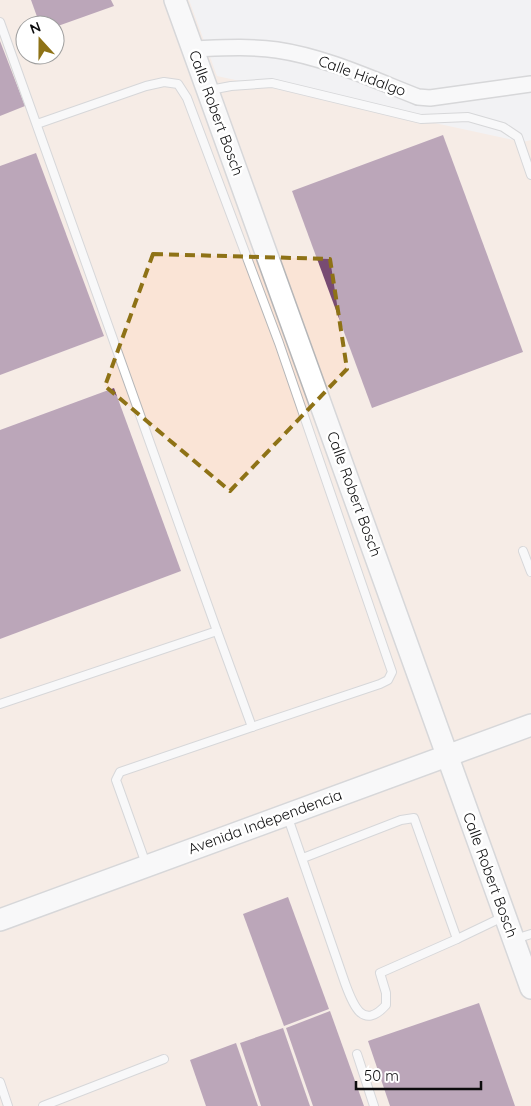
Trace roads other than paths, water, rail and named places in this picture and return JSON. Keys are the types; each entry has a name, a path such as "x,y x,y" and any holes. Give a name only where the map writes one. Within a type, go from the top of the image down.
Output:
{"main road":[{"name":"Calle Robert Bosch","path":"175,0 505,916 522,937 531,988"},
{"name":"Avenida Independencia","path":"0,920 531,725"}],"street":[{"name":"Calle Hidalgo","path":"192,49 252,47 278,50 321,60 424,98 445,98 531,84"}],"lane":[{"path":"0,22 216,631 252,727"},
{"path":"37,124 146,86 164,82 178,84 187,98 279,343 392,672 388,680 380,684 120,772 116,780 146,866"},
{"path":"208,91 231,86 272,84 426,120 461,116 496,124 518,137 531,175"},
{"path":"523,551 531,572"},
{"path":"0,704 216,631"},
{"path":"287,814 345,983 356,1010 360,1014 369,1015 386,1005 386,993 380,973 505,916"},
{"path":"303,858 401,820 414,818 457,939"},
{"path":"356,1054 374,1106"},
{"path":"43,1106 164,1059"},
{"path":"0,1082 8,1106"}]}
